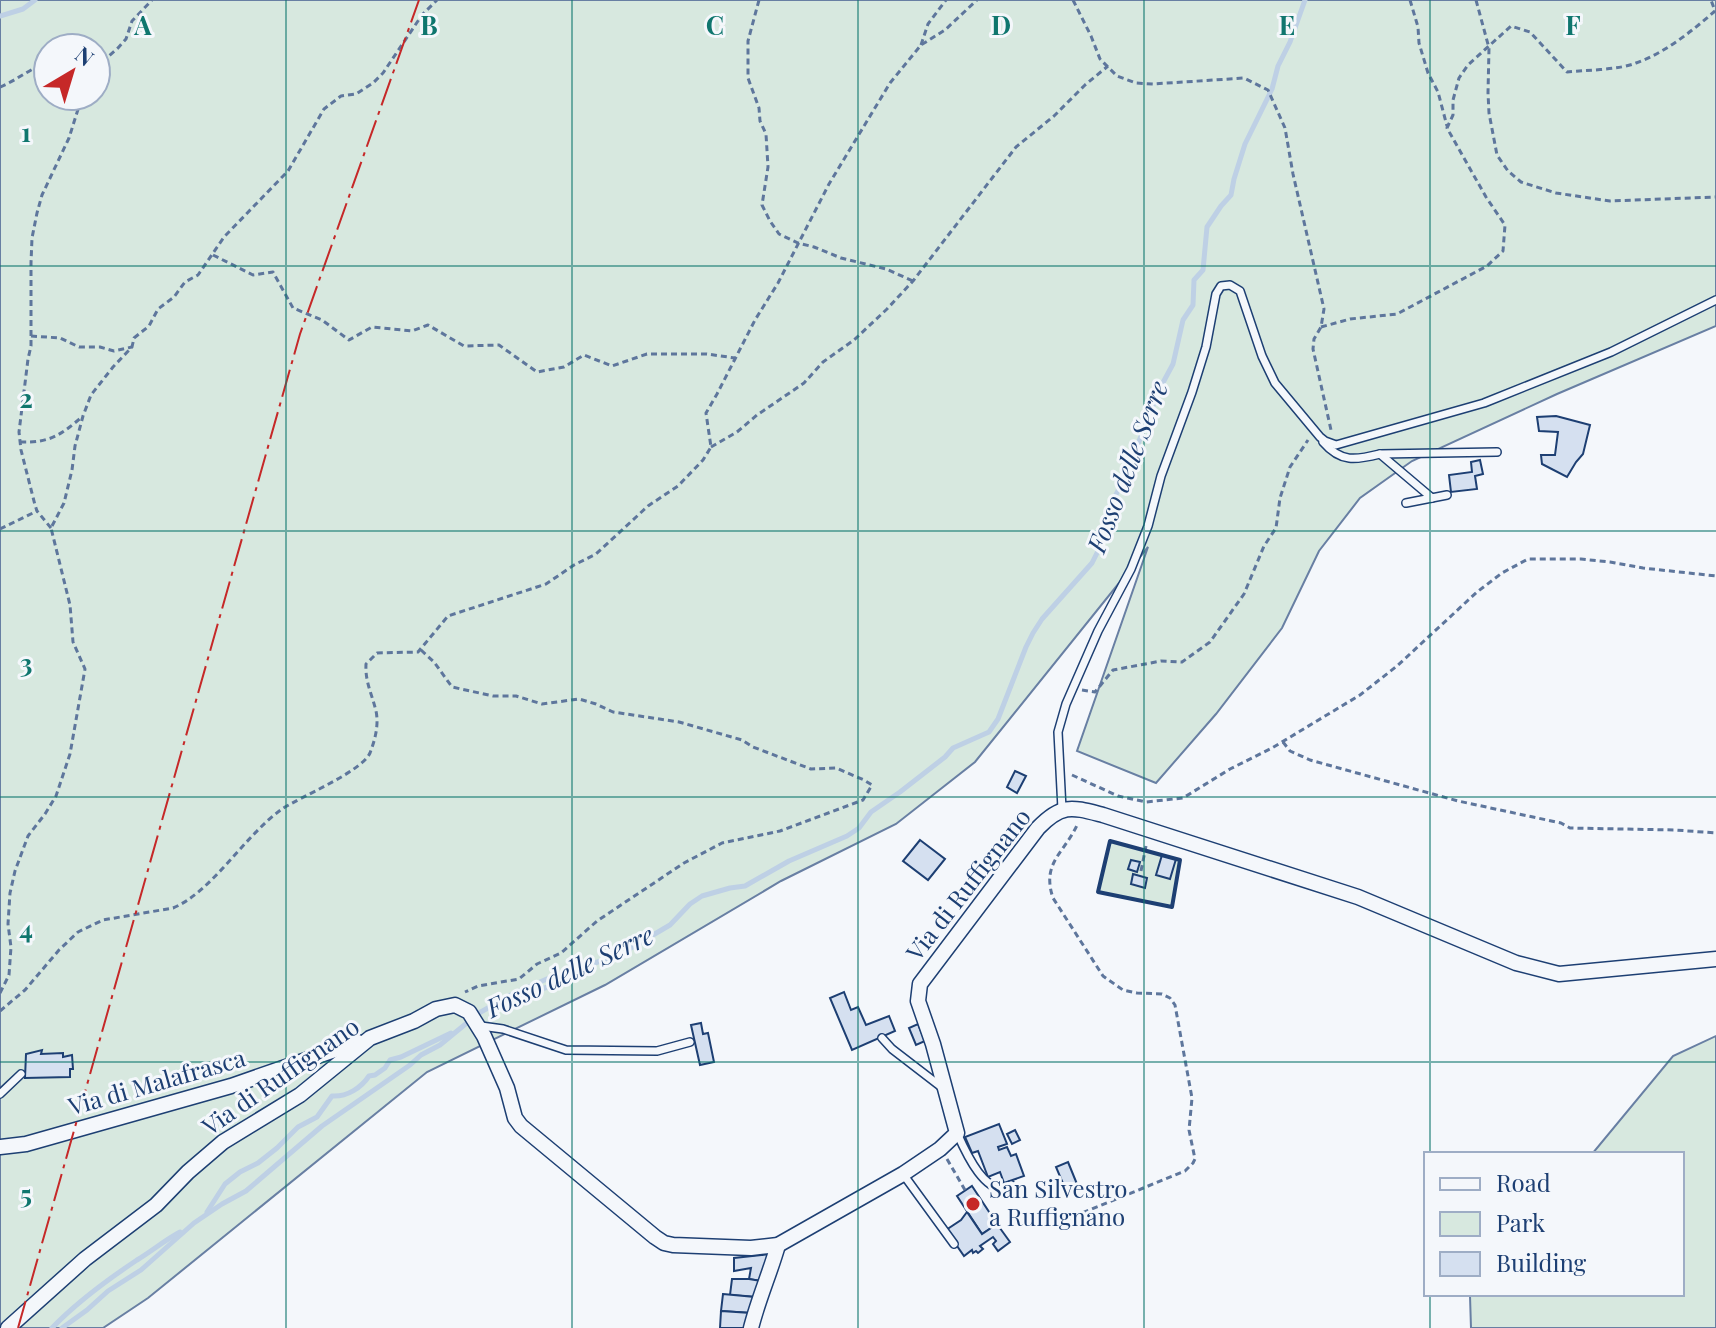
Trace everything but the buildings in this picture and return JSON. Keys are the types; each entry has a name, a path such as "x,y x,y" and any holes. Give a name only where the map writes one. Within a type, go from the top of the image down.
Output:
{"street":[{"path":"1068,809 1149,830 1358,897 1516,963 1559,974 1716,959"},
{"name":"Via di Ruffignano","path":"957,1133 918,1001 920,984 1038,828 1051,815 1068,809"},
{"path":"455,1005 469,1012 478,1026 499,1066 515,1118 521,1126 664,1243 751,1248 778,1245 903,1174 940,1149 957,1133"},
{"name":"Via di Ruffignano","path":"8,1328 85,1259 156,1205 223,1142 300,1095 370,1038 436,1009 455,1005"},
{"name":"Via di Malafrasca","path":"0,1147 26,1144 231,1086 370,1038"},
{"path":"751,1328 778,1245"}],"lane":[{"path":"1068,809 1059,770 1058,732 1098,631 1131,569 1148,526 1161,476 1206,347 1216,294 1221,286 1230,285 1240,291 1262,356 1275,383 1318,434 1336,445 1484,403 1611,352 1716,300"},
{"path":"1318,434 1334,453 1350,460 1380,454 1497,452"},
{"path":"1380,454 1432,498"},
{"path":"1406,503 1447,495"},
{"path":"478,1026 503,1029 566,1050 657,1051 690,1042"},
{"path":"882,1038 905,1060 946,1090"},
{"path":"0,1094 21,1074"},
{"path":"957,1133 986,1182 998,1189 1011,1185"},
{"path":"903,1174 954,1244"}],"path":[{"path":"112,53 126,39 132,21 152,0"},
{"path":"51,528 64,503 83,416 91,395 132,347 134,338 149,326 158,309 174,297 185,282 198,275 224,237 288,171 324,109 341,96 356,94 373,83 422,15 437,0"},
{"path":"759,0 748,41 748,78 766,134 768,167 762,205 770,221 779,234 798,243 886,269 913,281"},
{"path":"921,45 928,24 946,0"},
{"path":"711,447 706,413 829,184 890,83 921,45 945,30 977,0"},
{"path":"1073,0 1100,59 1117,76 1136,83 1168,84 1244,78 1268,90 1285,128 1324,309 1313,349 1336,445"},
{"path":"1321,327 1350,319 1397,314 1487,266 1503,251 1505,225 1447,128 1438,92 1428,73 1419,43 1410,0"},
{"path":"1476,0 1489,48 1488,93 1497,155 1508,171 1521,182 1556,193 1610,201 1716,197"},
{"path":"1447,128 1453,115 1453,100 1459,78 1468,65 1511,26 1530,32 1567,72 1635,64 1693,30 1715,11 1711,0"},
{"path":"0,1011 25,990 78,932 103,920 182,905 204,887 264,823 284,808 355,769 369,756 376,735 377,714 365,678 366,664 377,653 418,652 448,616 546,584 596,554 648,506 678,486 711,447 804,383 823,362 854,340 887,309 913,281 1016,147 1108,66"},
{"path":"0,87 32,69"},
{"path":"0,993 9,975 11,947 8,924 15,871 28,836 56,796 66,768 85,669 73,642 70,605 51,528 37,511 19,432 31,346 32,238 42,195 69,138 77,112"},
{"path":"213,255 253,275 273,272 293,308 322,320 349,340 372,327 412,331 428,325 464,346 499,345 537,372 564,367 584,355 612,366 647,354 707,354 735,358"},
{"path":"30,336 60,338 79,347 114,351 132,347"},
{"path":"20,442 51,440 83,416"},
{"path":"1073,689 1095,692 1113,670 1161,661 1182,662 1210,642 1244,594 1264,546 1276,528 1280,498 1290,467 1300,449 1318,434"},
{"path":"0,529 37,511"},
{"path":"1059,770 1118,796 1146,802 1183,798 1360,695 1397,666 1477,592 1528,559 1581,559 1716,576"},
{"path":"421,650 452,687 493,696 516,696 542,704 579,699 613,712 679,722 742,740 811,769 836,768 872,785 863,800 780,831 722,843 684,863 597,921 561,953 537,964 519,979 478,986 464,993 455,1005"},
{"path":"1283,742 1290,751 1310,760 1458,801 1561,823 1570,828 1716,833"},
{"path":"1055,1224 1185,1171 1195,1159 1189,1130 1192,1098 1175,1005 1162,994 1123,990 1103,976 1053,898 1048,884 1050,871 1078,823 1068,809"},
{"path":"1141,871 1149,830"},
{"path":"940,1149 965,1190"}],"green space":[{"path":"0,0 1716,0 1716,326 1412,461 1360,498 1319,551 1282,628 1216,714 1156,783 1077,751 1148,547 975,762 896,824 781,881 605,985 427,1072 148,1298 103,1328 0,1328"},
{"path":"1110,841 1180,860 1172,907 1098,892"},
{"path":"1716,1036 1716,1328 1471,1328 1470,1296 1684,1296 1684,1152 1594,1152 1673,1056"}],"waterway":[{"path":"0,16 23,9 35,0"},
{"name":"Fosso delle Serre","path":"62,1328 108,1291 141,1270 194,1223 246,1191 322,1126 421,1055 440,1045 479,1013 549,978 619,955 670,925 702,896 745,886 789,861 847,836 859,828 871,812 953,748 989,732 998,719 1033,633 1092,563 1104,539 1110,507 1173,364 1183,320 1193,305 1194,280 1203,270 1207,227 1231,195 1245,144 1272,89 1305,0"},
{"path":"511,998 590,972"},
{"path":"207,1212 225,1184 258,1163 298,1127 317,1117 332,1096 353,1091 369,1076 385,1068 390,1060 451,1033"},
{"path":"52,1328 104,1283 180,1232"}],"wall":[{"path":"1110,841 1180,860 1172,907 1098,892 1110,841"}],"power":[{"path":"18,1328 300,334 419,0"}],"place":[{"name":"San Silvestro a Ruffignano","path":"973,1204"}]}
